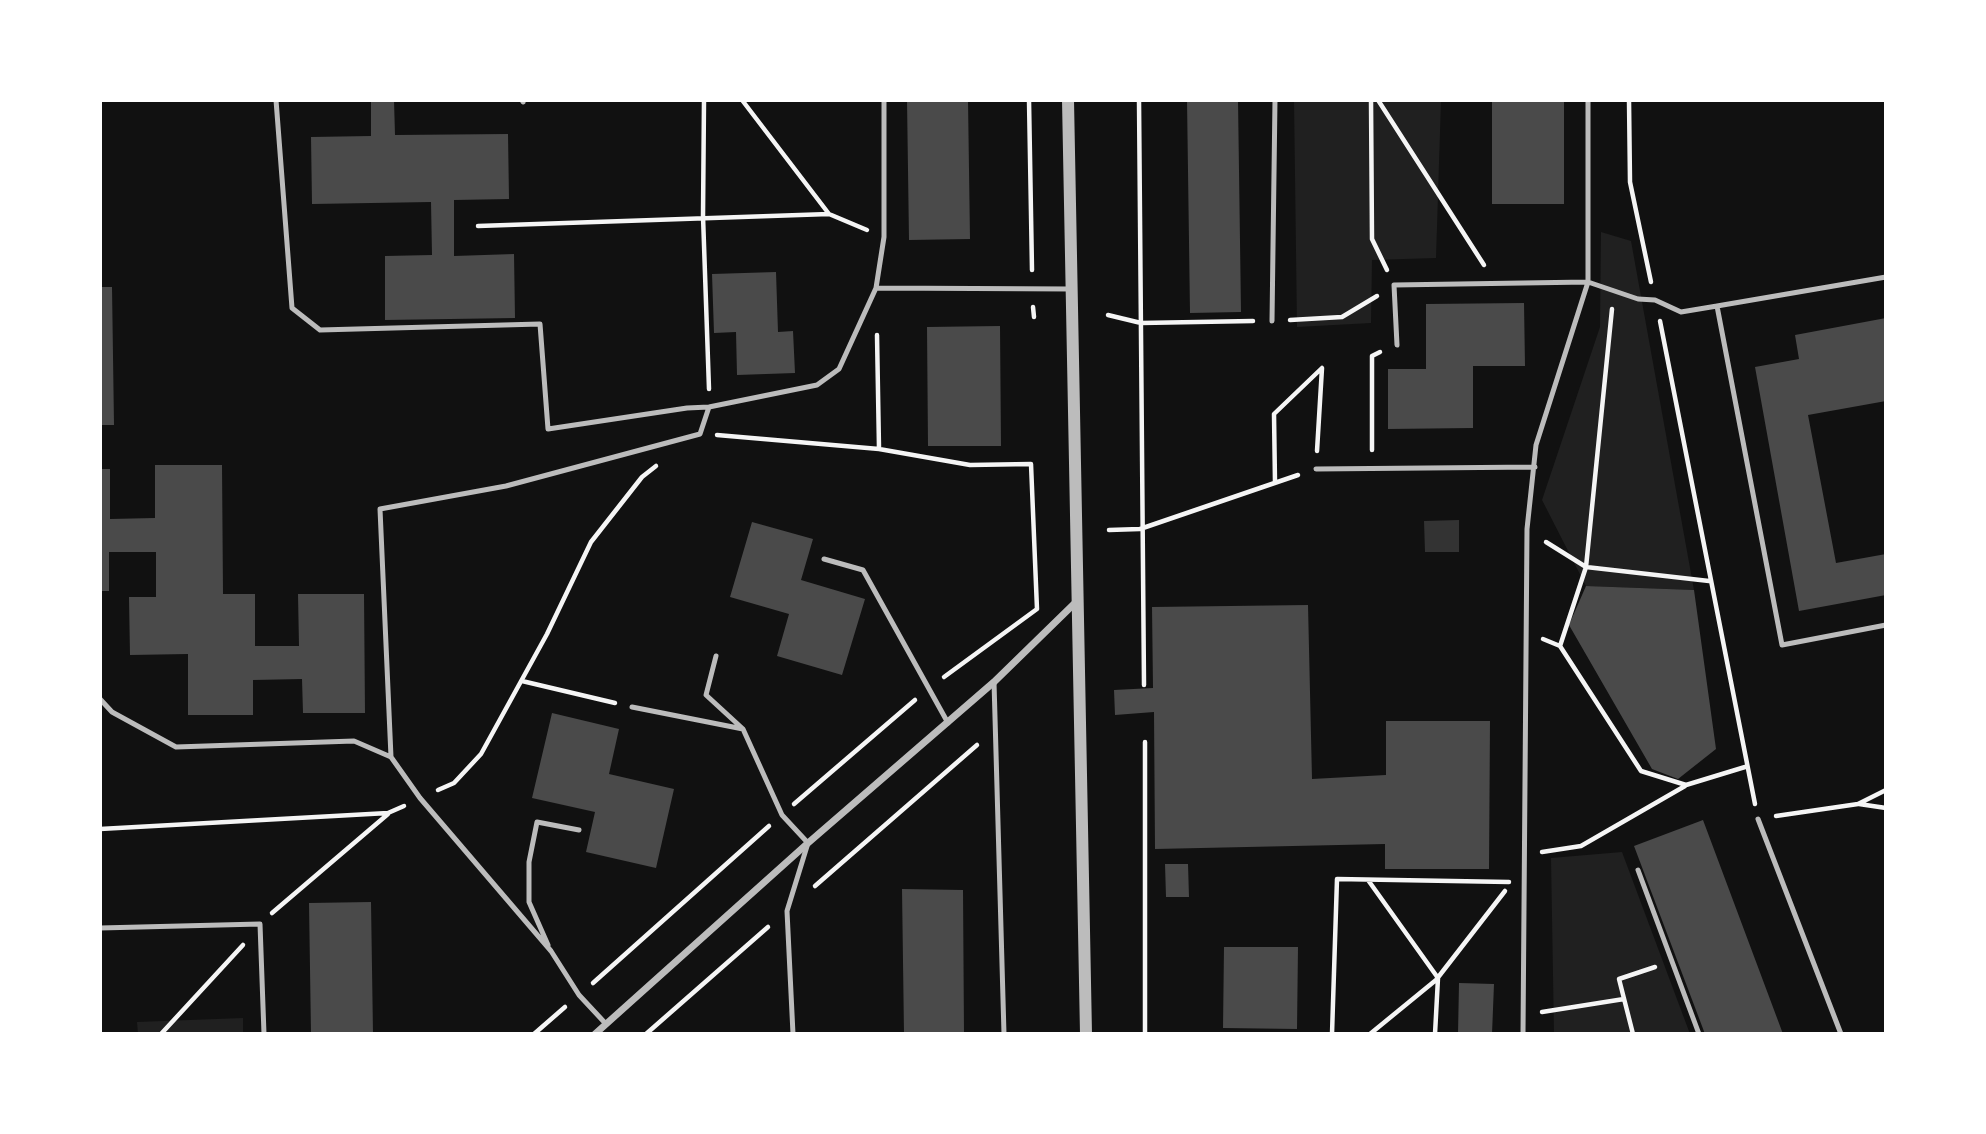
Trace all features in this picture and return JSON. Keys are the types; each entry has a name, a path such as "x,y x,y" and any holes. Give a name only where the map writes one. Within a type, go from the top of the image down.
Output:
{"street":[{"path":"1068,100 1086,1034"},
{"path":"595,1034 808,843 994,682 1078,601"}],"lane":[{"path":"276,100 292,308 320,330 540,324 548,429 709,407 817,385 839,369 876,288 884,237 884,100"},
{"path":"1272,321 1275,100"},
{"path":"1523,1034 1527,529 1536,445 1588,282 1588,100"},
{"path":"1397,345 1394,285 1588,282 1639,299 1656,300 1681,312 1886,277"},
{"path":"876,288 1071,289"},
{"path":"1717,306 1782,645 1886,625"},
{"path":"391,757 380,509 506,486 700,434 709,407"},
{"path":"1317,469 1535,467"},
{"path":"824,559 863,570 948,723"},
{"path":"716,656 706,695 743,729 782,815 808,843 787,911 793,1034"},
{"path":"994,682 1004,1034"},
{"path":"100,699 111,712 176,747 354,741 391,757 420,798 551,951 579,995 606,1024"},
{"path":"632,707 743,729"},
{"path":"1758,819 1841,1034"},
{"path":"551,951 529,902 528,862 537,822 579,830"},
{"path":"1638,870 1699,1034"},
{"path":"100,928 260,923 264,1034"}],"path":[{"path":"704,100 703,216 709,407"},
{"path":"742,100 829,214"},
{"path":"1029,100 1034,317"},
{"path":"1139,100 1140,529 1144,685"},
{"path":"1108,315 1141,323 1342,317 1394,285 1372,239 1371,100"},
{"path":"1378,100 1496,283"},
{"path":"1629,100 1630,182 1656,300 1745,768 1758,819 1858,804 1886,808"},
{"path":"478,226 703,216 829,214 884,237"},
{"path":"1560,646 1586,567 1614,290"},
{"path":"877,328 879,449"},
{"path":"1372,456 1372,356 1397,345"},
{"path":"1109,530 1140,529 1317,469 1322,368 1273,414 1275,483"},
{"path":"700,434 879,449 970,466 1031,464 1037,608"},
{"path":"161,1034 221,972 260,923 388,813 454,783 481,754 522,681 591,542 642,477 661,463"},
{"path":"1527,529 1586,567 1709,581"},
{"path":"1526,633 1560,646 1641,771 1686,785"},
{"path":"522,681 632,707"},
{"path":"646,1034 996,729"},
{"path":"1145,742 1145,1034"},
{"path":"1524,855 1581,846 1686,785 1745,768"},
{"path":"1858,804 1886,790"},
{"path":"100,830 388,813"},
{"path":"1332,1034 1338,879 1512,882 1438,978 1370,1034"},
{"path":"1368,880 1438,978 1435,1034"},
{"path":"1633,1034 1619,979 1672,961"},
{"path":"1523,1015 1624,999"}],"shaded area":[{"path":"1294,100 1441,100 1436,258 1372,260 1371,323 1297,327"},
{"path":"1601,232 1631,241 1694,590 1586,586 1542,500 1600,327"},
{"path":"1459,520 1459,552 1425,552 1424,521"},
{"path":"1622,852 1690,1034 1554,1034 1551,858"},
{"path":"243,1018 243,1034 138,1034 137,1022"}],"building":[{"path":"371,100 394,100 395,135 508,134 509,199 454,200 454,256 514,254 515,318 385,320 385,256 432,255 431,202 312,204 311,137 371,136"},
{"path":"907,100 968,100 970,239 909,240"},
{"path":"1187,100 1238,100 1241,312 1190,313"},
{"path":"1492,100 1564,100 1564,204 1492,204"},
{"path":"776,272 778,332 793,331 795,373 737,375 736,332 714,333 712,274"},
{"path":"100,287 112,287 114,425 100,425"},
{"path":"1524,303 1525,366 1473,366 1473,428 1388,429 1388,369 1426,369 1426,304"},
{"path":"1886,318 1886,401 1808,415 1836,563 1886,554 1886,595 1799,611 1755,367 1799,359 1795,335"},
{"path":"1000,326 1001,446 928,446 927,327"},
{"path":"155,465 222,465 223,594 255,594 255,646 299,646 298,594 364,594 365,713 303,713 302,679 253,680 253,715 188,715 188,654 130,655 129,597 156,597 156,552 109,552 109,591 100,591 100,469 110,469 110,519 155,518"},
{"path":"752,522 813,539 801,580 865,599 842,675 777,656 789,614 730,597"},
{"path":"1586,586 1694,590 1716,749 1678,779 1652,769 1569,625"},
{"path":"1308,605 1312,779 1386,775 1386,721 1490,721 1489,869 1385,869 1385,844 1155,849 1154,712 1115,715 1114,690 1153,688 1152,607"},
{"path":"552,713 619,729 609,774 674,789 656,868 586,852 595,812 532,798"},
{"path":"1703,820 1783,1034 1705,1034 1634,846"},
{"path":"1165,864 1188,864 1189,897 1166,897"},
{"path":"902,889 963,890 964,1034 904,1034"},
{"path":"371,902 373,1034 311,1034 309,903"},
{"path":"1224,947 1298,947 1297,1029 1223,1028"},
{"path":"1459,983 1494,984 1492,1034 1458,1034"}]}
